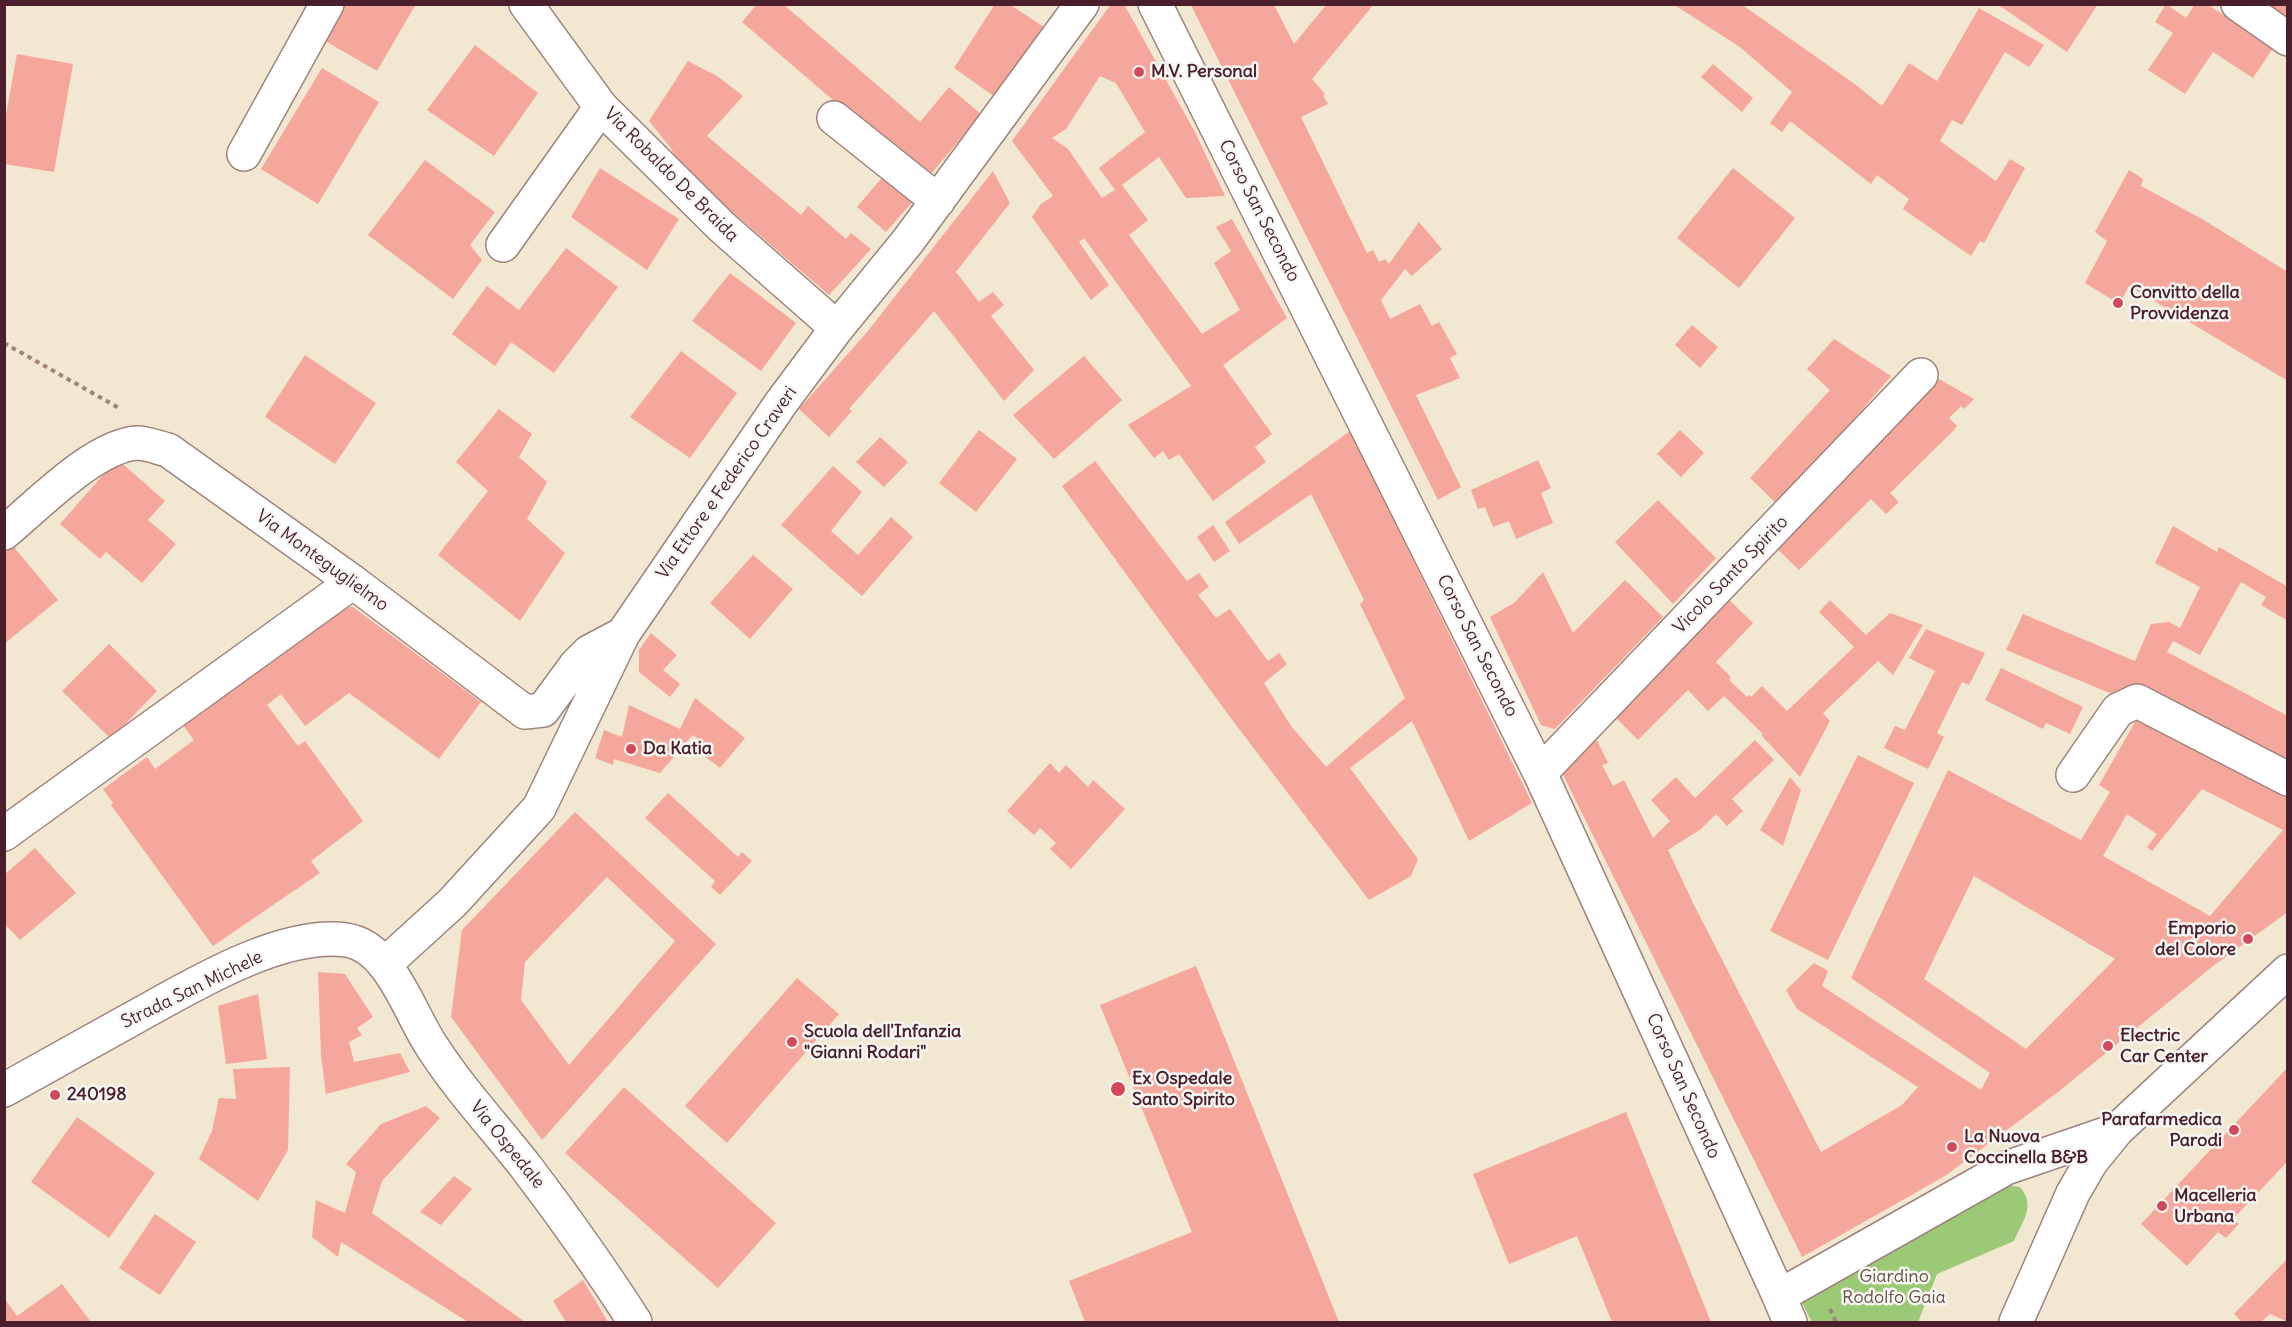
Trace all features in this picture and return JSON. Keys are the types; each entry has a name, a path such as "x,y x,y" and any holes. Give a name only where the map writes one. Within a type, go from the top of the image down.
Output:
{"street":[{"path":"244,154 327,4"},
{"name":"Via Robaldo De Braida","path":"526,4 602,107 722,227 837,328"},
{"name":"Via Ettore e Federico Craveri","path":"385,964 452,903 540,808 623,634 781,403 837,328 908,241 1082,4"},
{"name":"Corso San Secondo","path":"1155,4 1540,773 1784,1309"},
{"path":"2238,4 2288,39"},
{"path":"503,245 602,107"},
{"path":"834,118 938,201"},
{"name":"Vicolo Santo Spirito","path":"1540,773 1922,375"},
{"name":"Via Monteguglielmo","path":"4,533 93,459 115,447 139,443 168,450 353,582 525,712 543,710 589,652 623,634"},
{"path":"4,834 353,582"},
{"path":"2073,776 2118,710 2138,701 2288,779"},
{"name":"Strada San Michele","path":"4,1090 179,993 226,969 275,950 303,942 344,940 357,943 371,951 385,964"},
{"name":"Via Ospedale","path":"385,964 423,1033 450,1075 525,1165 591,1255 635,1323"},
{"path":"2016,1323 2073,1193 2091,1162 2117,1131 2288,971"},
{"path":"1784,1309 2006,1168 2117,1131"}],"path":[{"path":"4,343 117,406 135,422 139,443"}],"green space":[{"name":"Giardino Rodolfo Gaia","path":"2006,1185 2020,1187 2025,1194 2028,1207 2014,1241 1937,1274 1918,1322 1812,1322 1800,1299"}],"building":[{"path":"342,4 416,4 377,71 322,39"},
{"path":"757,4 783,4 920,122 949,87 981,114 926,180 742,22"},
{"path":"995,4 1009,4 1044,27 995,97 954,68"},
{"path":"1111,4 1124,4 1196,134 1225,196 1186,198 1159,157 1122,185 1148,220 1129,235 1202,334 1240,310 1214,263 1231,251 1216,227 1232,219 1287,318 1223,365 1272,434 1255,447 1266,462 1213,501 1179,454 1169,460 1163,451 1154,458 1128,425 1191,386 1084,238 1079,242 1109,285 1091,300 1032,217 1041,204 1053,196 1012,141","holes":["1100,76 1116,83 1145,132 1099,168 1115,190 1102,198 1068,149 1052,138 1066,129"]},
{"path":"1327,4 1374,4 1312,79 1325,94 1323,96 1328,104 1301,117 1367,253 1373,250 1379,262 1385,259 1389,264 1419,222 1442,249 1412,276 1405,269 1381,300 1390,319 1420,304 1432,326 1439,322 1457,354 1450,358 1460,378 1416,395 1461,487 1438,500 1191,5 1274,5 1294,44"},
{"path":"1673,4 1741,4 1882,106 1909,63 1937,81 1979,8 2044,45 2029,67 2005,52 1962,125 1952,120 1940,141 1996,181 2010,159 2025,168 1984,243 1980,241 1971,256 1903,209 1909,199 1877,175 1871,184 1790,121 1782,132 1770,123 1792,92 1740,47"},
{"path":"1997,4 2098,4 2067,52"},
{"path":"2166,4 2186,18 2195,4 2207,4 2273,48 2253,78 2213,52 2185,94 2148,70 2173,33 2155,22"},
{"path":"2269,4 2288,4 2288,18"},
{"path":"475,45 538,93 494,156 427,110"},
{"path":"17,54 73,64 54,172 4,164 4,125"},
{"path":"688,61 717,76 743,96 707,136 801,215 808,206 846,239 851,233 871,249 829,295 680,164 670,147 649,121"},
{"path":"1713,64 1753,98 1742,112 1701,77"},
{"path":"322,68 379,102 318,204 261,169"},
{"path":"425,160 495,212 470,245 482,260 453,299 368,235"},
{"path":"600,168 679,219 647,270 571,217"},
{"path":"1733,168 1795,218 1739,288 1677,238"},
{"path":"2129,170 2143,179 2141,186 2202,219 2288,272 2288,381 2129,286 2119,304 2085,283 2107,241 2095,232"},
{"path":"993,171 1010,203 956,272 979,302 993,292 1004,305 991,316 1034,370 1004,401 934,311 849,409 852,411 829,437 799,409 868,331"},
{"path":"886,173 915,199 886,232 857,207"},
{"path":"566,248 618,287 554,373 511,342 495,366 452,334 487,286 519,310"},
{"path":"730,273 796,323 761,371 692,321"},
{"path":"1692,325 1718,347 1700,368 1675,345"},
{"path":"1834,339 1891,376 1826,452 1777,504 1750,478 1830,390 1807,369"},
{"path":"681,351 737,393 690,458 630,417"},
{"path":"305,355 376,403 335,464 265,417"},
{"path":"1084,356 1122,400 1054,459 1013,415"},
{"path":"1939,379 1974,399 1964,409 1961,406 1949,418 1957,426 1890,493 1899,502 1886,514 1871,499 1799,570 1771,543"},
{"path":"499,409 532,434 519,457 547,482 527,519 565,553 520,621 438,555 488,491 456,462"},
{"path":"979,430 1017,459 976,512 939,483"},
{"path":"1680,430 1704,453 1681,477 1657,454"},
{"path":"1350,431 1532,803 1469,841 1412,721 1350,768 1418,859 1411,876 1369,900 1227,713 1062,486 1095,461 1187,581 1199,573 1209,587 1198,595 1216,618 1230,609 1268,661 1279,653 1287,664 1264,683 1291,726 1326,767 1405,698 1360,604 1364,600 1311,494 1239,544 1225,522"},
{"path":"880,437 908,462 884,487 856,462"},
{"path":"117,459 165,501 148,520 176,544 142,583 106,552 100,559 60,524"},
{"path":"1538,460 1551,488 1541,493 1553,523 1516,539 1509,521 1493,527 1485,507 1478,509 1471,490"},
{"path":"833,466 862,492 831,531 858,555 891,517 913,537 862,596 781,525"},
{"path":"1658,500 1716,558 1673,604 1615,542"},
{"path":"1213,525 1230,551 1214,562 1197,537"},
{"path":"2173,526 2217,552 2219,547 2288,587 2288,621 2261,605 2266,597 2241,582 2200,655 2173,641 2167,652 2288,716 2288,767 2006,650 2023,614 2135,661 2151,624 2169,622 2180,628 2200,587 2155,563"},
{"path":"13,546 58,600 4,644 4,553"},
{"path":"753,555 793,589 750,639 710,603"},
{"path":"1543,572 1573,633 1625,580 1663,617 1555,729 1541,725 1490,617 1514,603"},
{"path":"1726,597 1753,623 1716,662 1731,677 1729,680 1747,697 1749,695 1751,697 1762,686 1787,711 1854,647 1819,612 1830,600 1866,635 1890,613 1923,625 1893,675 1878,661 1823,713 1830,721 1800,777 1761,735 1763,734 1724,696 1708,711 1688,690 1638,740 1610,712"},
{"path":"353,607 481,702 439,759 349,693 305,726 281,694 267,705 298,746 305,741 363,821 311,861 320,873 213,946 111,805 113,803 103,789 147,757 155,769 194,740 180,721 340,608"},
{"path":"1926,629 1985,653 1969,685 1962,682 1937,733 1944,737 1928,769 1884,748 1895,726 1905,730 1935,671 1909,658"},
{"path":"651,633 677,655 663,670 680,684 670,697 639,672 639,650"},
{"path":"109,644 157,691 111,739 62,691"},
{"path":"2001,668 2083,707 2070,734 2046,723 2043,729 1985,700"},
{"path":"695,698 745,738 720,768 700,753 706,745 693,735 660,773 614,759 613,765 595,758 604,730 622,737 629,705 680,729"},
{"path":"2139,715 2288,788 2288,912 2213,966 2058,1092 1945,1176 1802,1257 1563,774 1574,752 1589,737 1592,743 1597,740 1608,763 1602,765 1613,786 1624,780 1653,838 1670,821 1651,800 1676,777 1695,798 1755,740 1774,760 1732,799 1743,811 1727,826 1716,814 1701,829 1668,850 1821,1152 1902,1105 1918,1087 1797,1009 1786,990 1814,963 1828,971 1822,986 1981,1090 1990,1073 1851,978 1948,770 2081,840 2110,792 2099,785","holes":["2202,789 2283,830 2210,916 2103,856 2127,814 2157,834 2147,847 2152,851","1974,876 2115,959 2026,1049 1924,979"]},
{"path":"1858,755 1914,783 1828,960 1770,931"},
{"path":"1050,763 1059,773 1066,765 1088,787 1093,780 1125,809 1071,869 1050,849 1056,843 1040,828 1034,835 1007,811"},
{"path":"1790,777 1801,790 1783,846 1760,830"},
{"path":"668,793 738,857 742,852 752,861 720,895 711,887 715,881 645,818"},
{"path":"575,812 716,944 542,1140 451,1017 462,930","holes":["607,877 675,941 569,1065 521,1000 525,962"]},
{"path":"35,848 76,893 20,940 4,923 4,875"},
{"path":"1196,966 1339,1322 1085,1322 1069,1281 1192,1232 1100,1005"},
{"path":"318,972 345,974 373,1017 357,1028 362,1035 349,1042 354,1062 400,1053 410,1072 326,1094 321,1056"},
{"path":"797,978 839,1014 727,1143 685,1106"},
{"path":"258,994 267,1059 226,1064 218,1006"},
{"path":"290,1067 288,1150 258,1201 199,1159 212,1131 219,1098 236,1099 233,1069"},
{"path":"2288,1067 2288,1161 2233,1219 2239,1224 2226,1238 2218,1232 2187,1266 2141,1224"},
{"path":"624,1087 776,1223 718,1288 565,1153"},
{"path":"426,1106 440,1118 382,1181 372,1213 525,1322 468,1322 341,1242 338,1257 312,1237 316,1200 345,1213 356,1172 346,1164 381,1124"},
{"path":"1626,1112 1711,1322 1612,1322 1577,1236 1509,1264 1473,1174"},
{"path":"77,1117 155,1173 109,1238 31,1182"},
{"path":"454,1176 472,1189 441,1225 420,1212"},
{"path":"155,1214 196,1242 160,1295 119,1268"},
{"path":"2288,1258 2288,1322 2270,1314 2261,1322 2242,1322 2234,1314"},
{"path":"583,1280 608,1322 566,1322 553,1301"},
{"path":"62,1284 91,1322 5,1322 5,1299 17,1316"}],"place":[{"name":"M.V. Personal","path":"1139,72"},
{"name":"Convitto della Provvidenza","path":"2118,303"},
{"name":"Da Katia","path":"631,749"},
{"name":"Emporio del Colore","path":"2248,939"},
{"name":"Scuola dell'Infanzia \"Gianni Rodari\"","path":"792,1042"},
{"name":"Electric Car Center","path":"2108,1046"},
{"name":"Ex Ospedale Santo Spirito","path":"1118,1089"},
{"name":"240198","path":"55,1095"},
{"name":"Parafarmedica Parodi","path":"2234,1130"},
{"name":"La Nuova Coccinella B&B","path":"1952,1147"},
{"name":"Macelleria Urbana","path":"2162,1206"}]}
